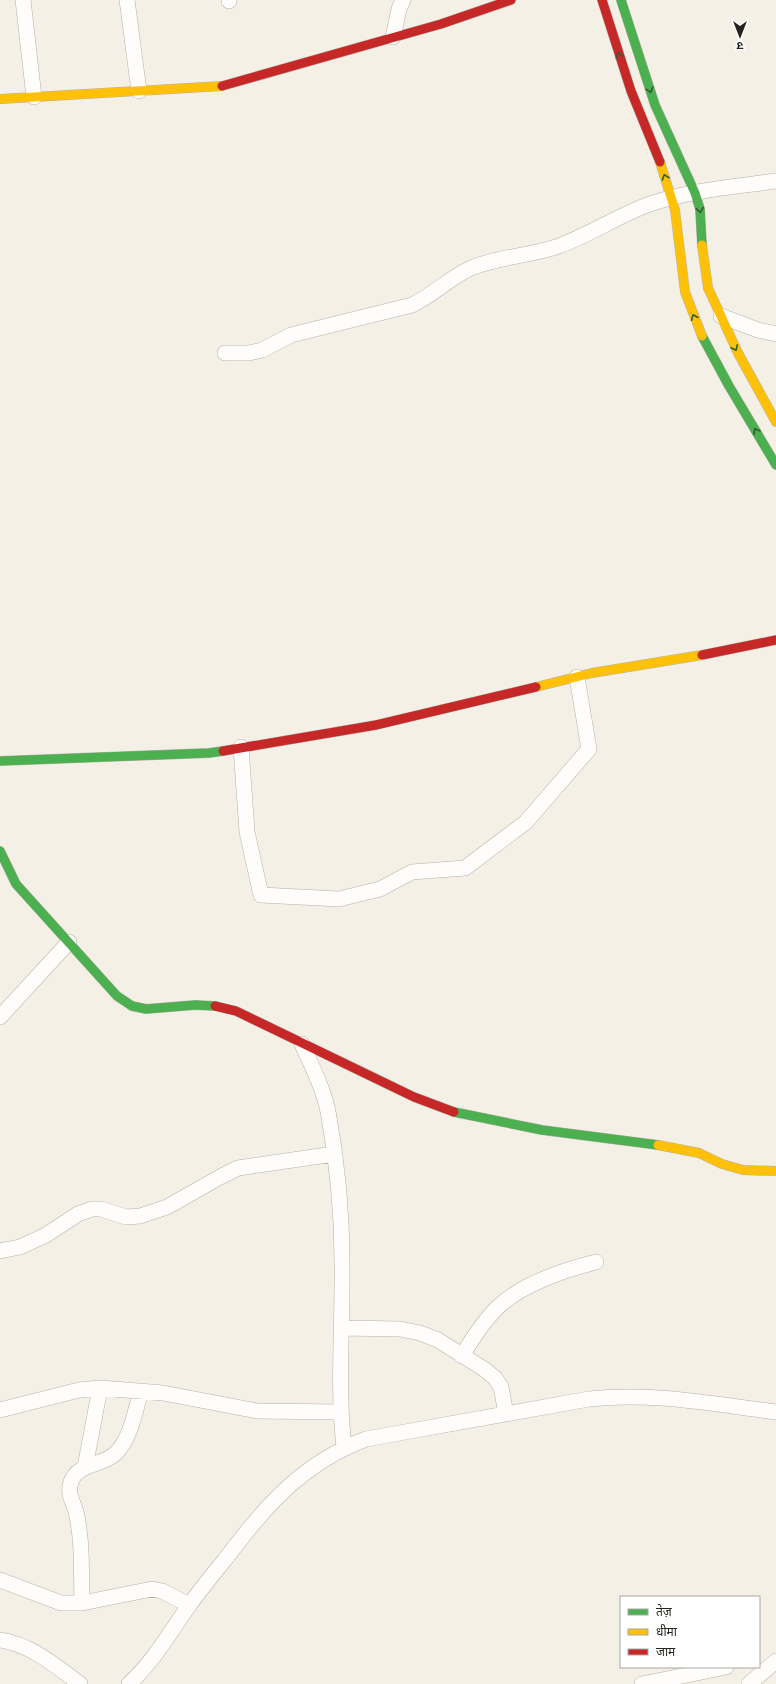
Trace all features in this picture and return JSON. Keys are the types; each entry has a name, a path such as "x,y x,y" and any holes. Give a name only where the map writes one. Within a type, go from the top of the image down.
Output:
{"street":[{"path":"23,0 34,97"},
{"path":"127,0 139,91"},
{"path":"393,38 399,9 403,0"},
{"path":"0,99 223,86 441,24 511,0"},
{"path":"602,0 636,105 660,161 673,198 679,236 682,273 689,304 704,339 724,378 776,464"},
{"path":"620,0 655,105 695,193 700,210 703,260 708,288 738,353 776,422"},
{"path":"225,353 249,353 262,350 290,334 412,305 428,297 450,279 472,268 506,257 558,247 651,204 695,193 776,181"},
{"path":"721,316 758,330 776,334"},
{"path":"0,761 209,753 376,725 592,673 666,662 776,640"},
{"path":"241,747 246,832 261,895 339,899 380,889 412,872 465,868 526,822 589,749 577,677"},
{"path":"0,851 16,884 117,996 132,1006 146,1009 195,1005 218,1006 236,1011 302,1044 324,1052 414,1097 457,1113 542,1130 668,1146 699,1153 722,1164 743,1170 776,1171"},
{"path":"0,1017 69,942"},
{"path":"302,1044 318,1080 329,1116 334,1154 342,1262 340,1412 344,1448"},
{"path":"0,1251 20,1246 46,1235 78,1214 92,1209 101,1209 126,1217 140,1216 167,1207 238,1168 334,1154"},
{"path":"462,1356 476,1333 496,1308 513,1295 575,1267 596,1262"},
{"path":"341,1328 400,1329 420,1333 438,1340 495,1378 501,1387 506,1414"},
{"path":"0,1410 79,1390 100,1388 177,1395 257,1411 340,1412"},
{"path":"85,1467 100,1388"},
{"path":"82,1604 78,1525 69,1491 71,1481 76,1474 85,1467 106,1460 122,1445 130,1429 141,1391"},
{"path":"129,1684 145,1677 189,1605 260,1514 292,1482 344,1448 366,1439 589,1399 620,1396 651,1396 776,1412"},
{"path":"0,1580 61,1603 82,1604 152,1589 162,1591 189,1605"},
{"path":"0,1640 11,1641 24,1647 51,1662 80,1684"},
{"path":"760,1660 776,1657"},
{"path":"749,1684 776,1661"},
{"path":"642,1684 721,1668"}],"traffic: fast":[{"path":"621,0 655,105 695,193 700,209 702,245"},
{"path":"702,336 729,386 776,465"},
{"path":"0,761 209,753 223,751"},
{"path":"0,851 16,884 117,996 132,1006 146,1009 195,1005 215,1006"},
{"path":"454,1112 542,1130 658,1145"}],"traffic: slow":[{"path":"0,99 222,86"},
{"path":"660,162 675,210 685,292 702,336"},
{"path":"702,245 708,288 738,353 776,422"},
{"path":"536,687 592,673 702,655"},
{"path":"658,1145 699,1153 722,1164 743,1170 776,1171"}],"traffic: jam":[{"path":"222,86 441,24 511,0"},
{"path":"602,0 631,91 660,162"},
{"path":"702,655 776,640"},
{"path":"223,751 376,725 536,687"},
{"path":"215,1006 236,1011 414,1097 454,1112"}]}
